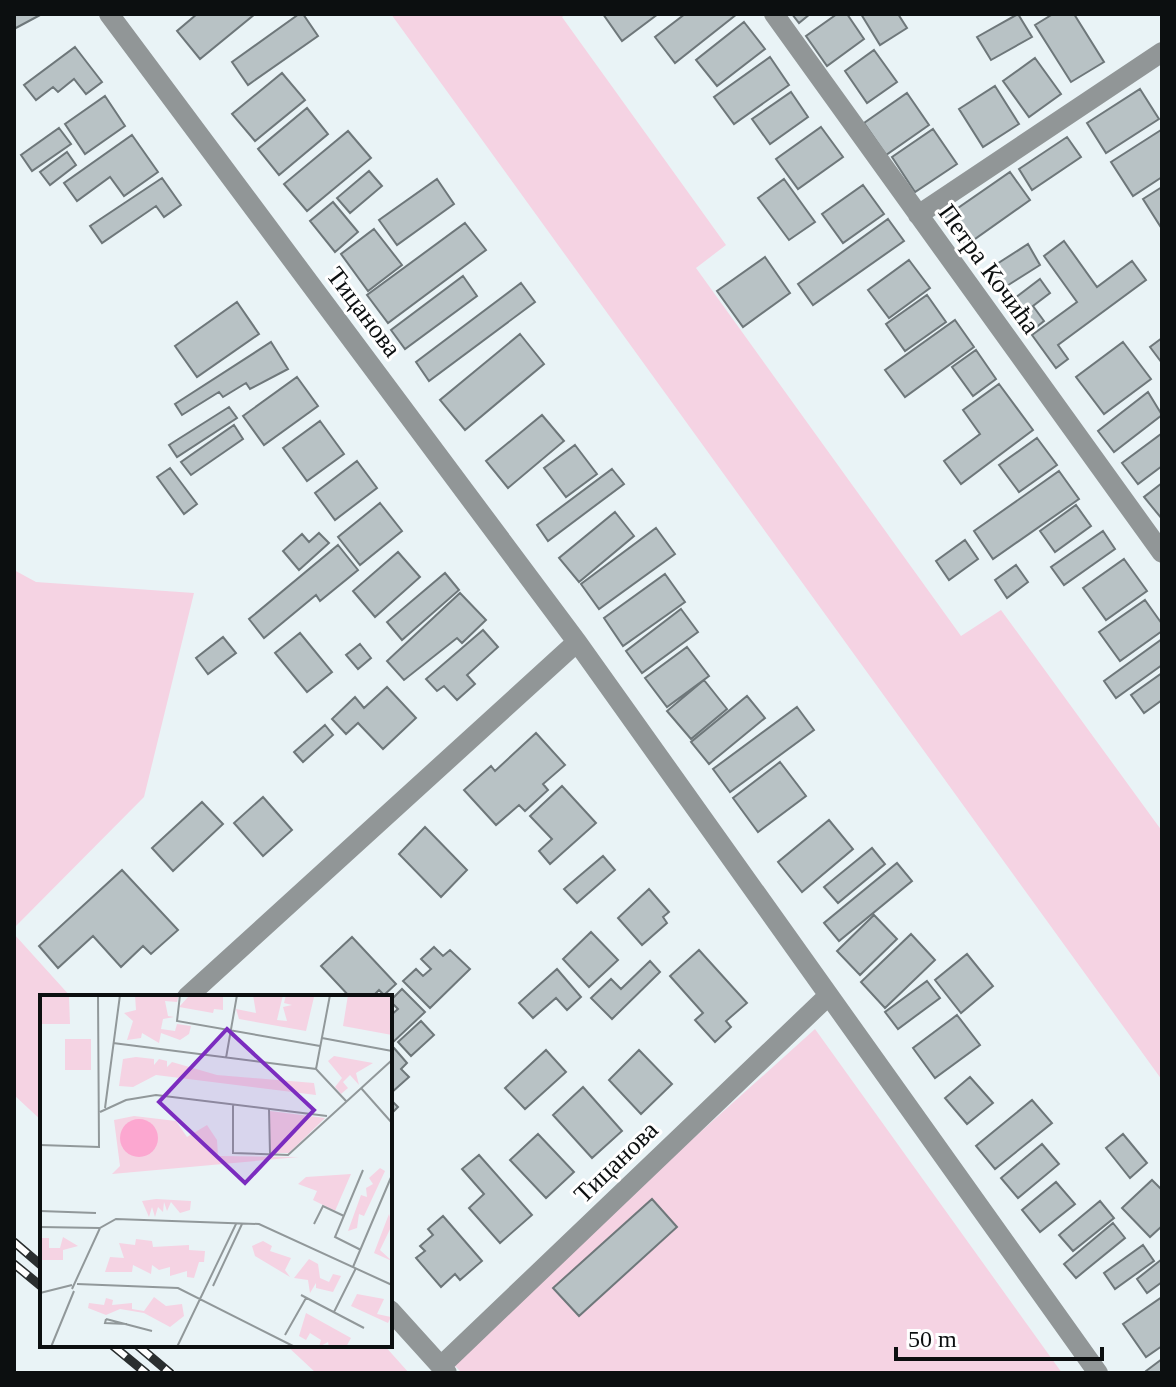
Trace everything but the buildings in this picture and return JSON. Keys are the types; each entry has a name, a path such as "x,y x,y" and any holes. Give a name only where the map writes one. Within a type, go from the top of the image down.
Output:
{"street":[{"name":"Тицанова","path":"109,14 577,642 1098,1373"},
{"name":"Петра Кочића","path":"774,14 1162,553"},
{"path":"918,215 1162,52"},
{"path":"189,995 577,642"},
{"name":"Тицанова","path":"444,1369 828,996"},
{"path":"392,1312 444,1369"}],"shaded area":[{"path":"391,14 566,14 562,17 726,245 696,268 961,636 1001,610 1162,831 1162,1080"},
{"path":"14,570 36,582 194,593 144,797 14,928"},
{"path":"14,934 69,995 40,995 40,1119 14,1095"},
{"path":"815,1029 1062,1373 462,1373 448,1359"},
{"path":"288,1347 386,1347 409,1373 316,1373"}],"railway":[{"path":"14,1242 40,1264"},
{"path":"14,1264 40,1285"},
{"path":"114,1347 146,1373"},
{"path":"139,1347 170,1373"}]}
